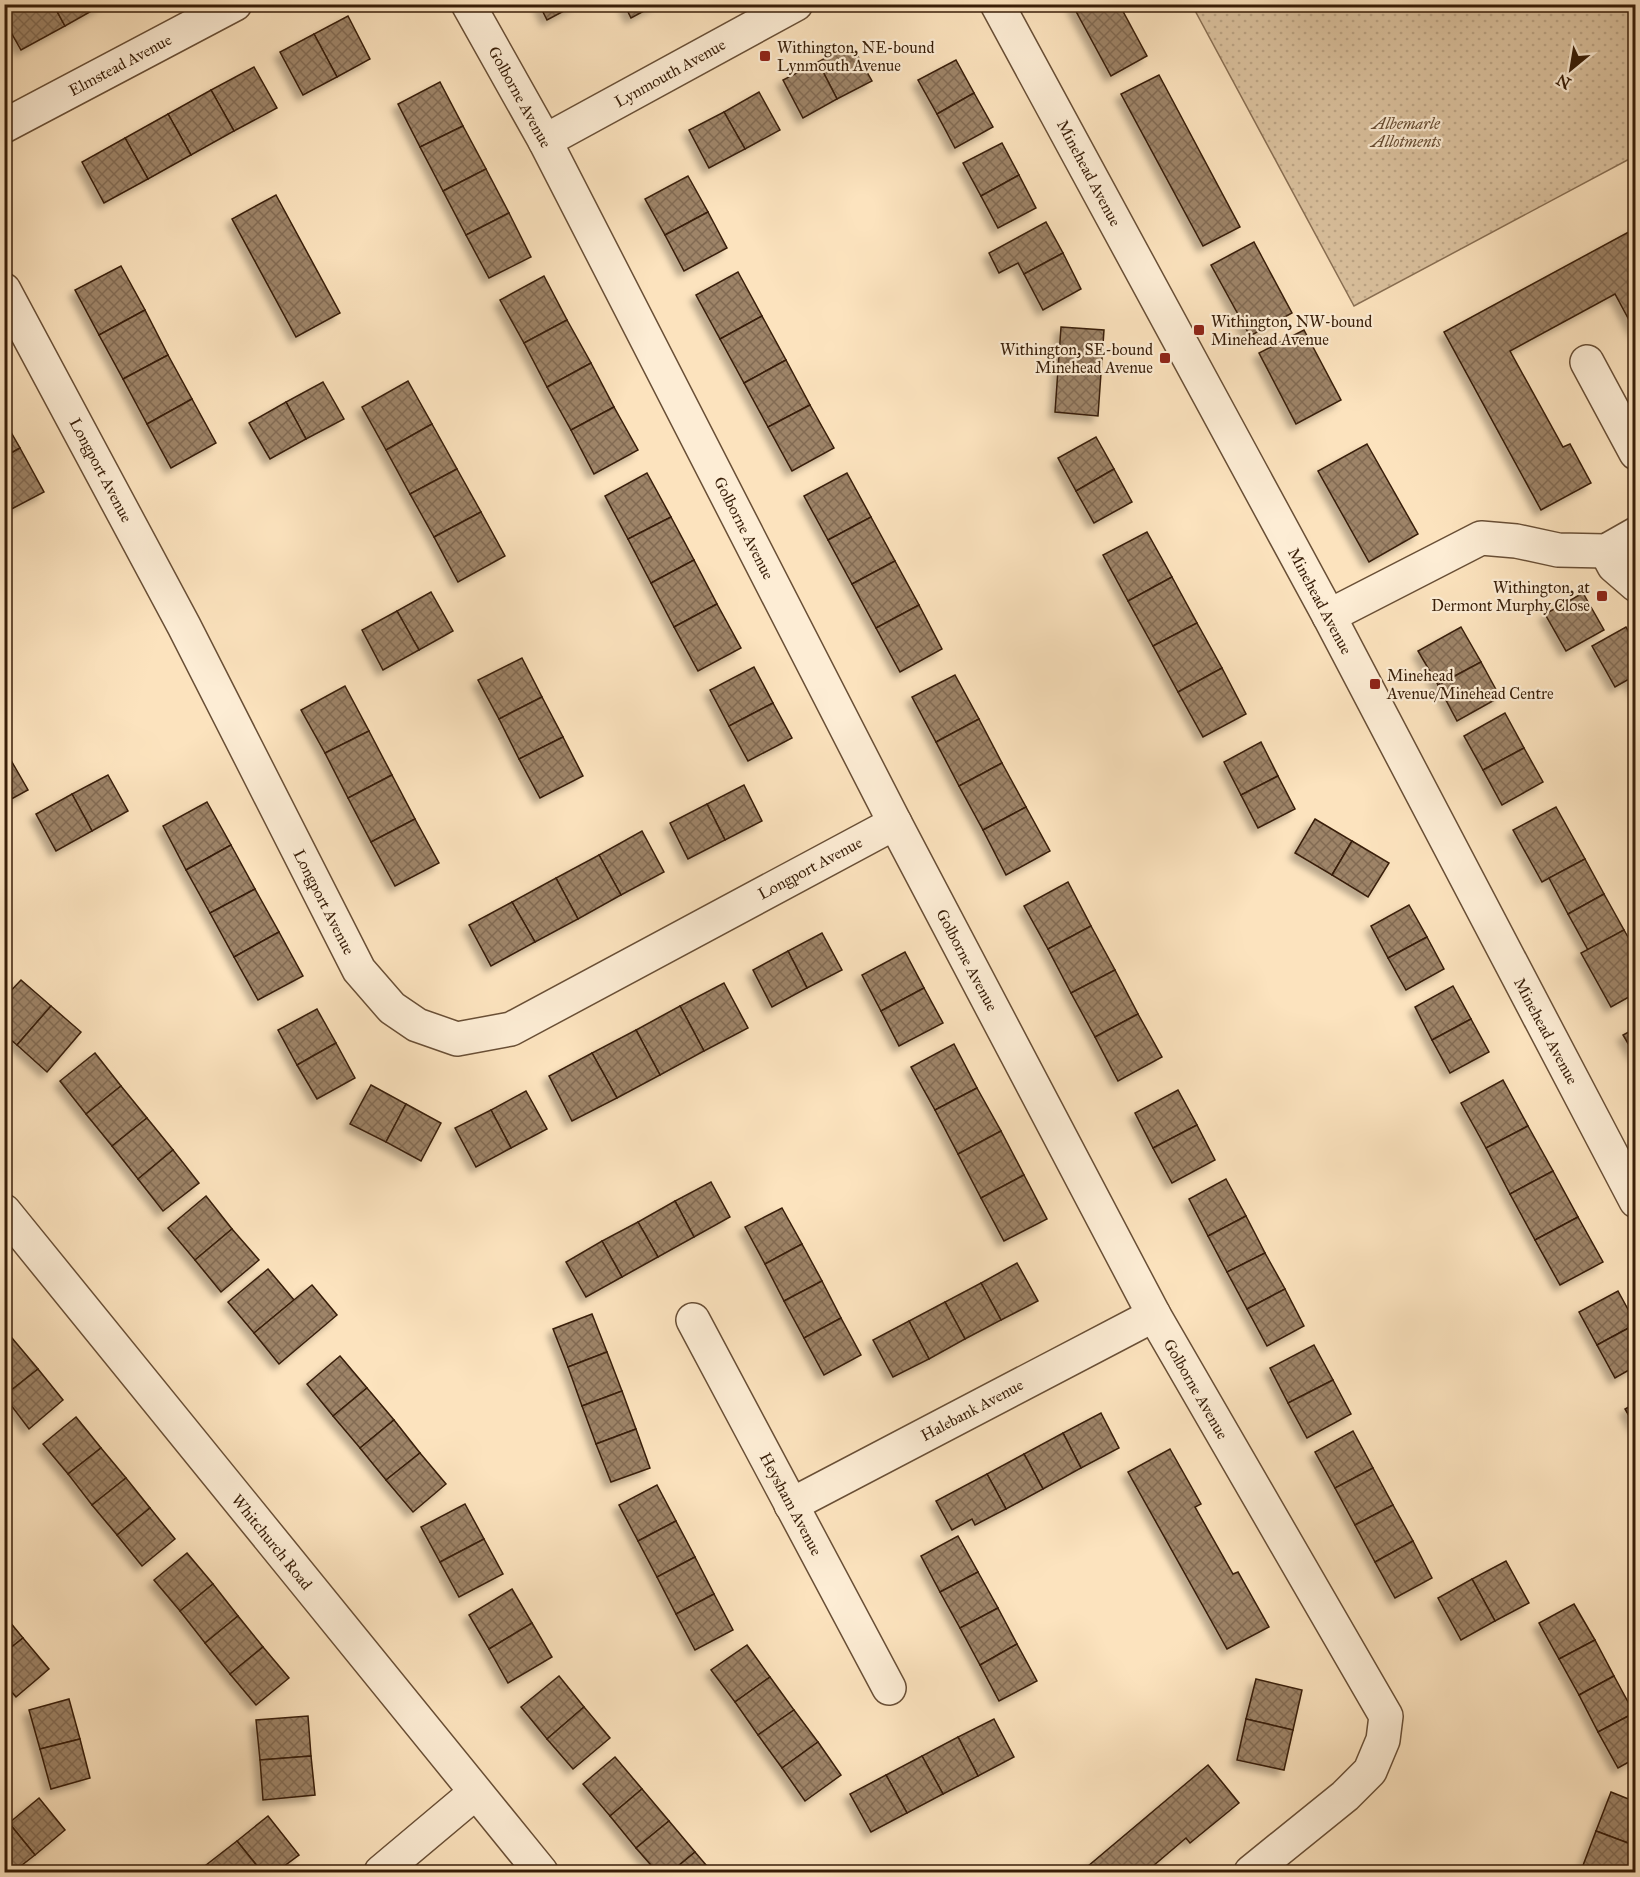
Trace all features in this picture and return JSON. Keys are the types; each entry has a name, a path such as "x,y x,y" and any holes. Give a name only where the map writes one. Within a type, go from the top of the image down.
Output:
{"street":[{"name":"Elmstead Avenue","path":"4,126 235,4"},
{"name":"Golborne Avenue","path":"468,4 545,141 895,823 1154,1315 1386,1716 1383,1740 1370,1771 1345,1796 1251,1872"},
{"name":"Lynmouth Avenue","path":"545,141 796,4"},
{"name":"Minehead Avenue","path":"997,4 1329,616 1635,1201"},
{"name":"Longport Avenue","path":"4,290 184,626 359,970 392,1008 417,1026 458,1039 511,1029 895,823"},
{"path":"1587,363 1635,453"},
{"path":"1329,616 1481,538 1516,541 1558,550 1606,551 1635,534"},
{"path":"1606,551 1614,566 1635,585"},
{"name":"Whitchurch Road","path":"4,1210 541,1872"},
{"name":"Halebank Avenue","path":"791,1505 1154,1315"},
{"name":"Heysham Avenue","path":"693,1320 889,1688"},
{"path":"381,1872 475,1793"}],"green space":[{"name":"Albemarle Allotments","path":"1192,5 1635,5 1635,156 1354,306"}],"building":[{"path":"4,4 53,4 65,26 21,50 4,20"},
{"path":"53,4 104,4 65,26"},
{"path":"539,4 577,4 547,20"},
{"path":"624,4 657,4 631,18"},
{"path":"1072,4 1119,4 1147,56 1111,76"},
{"path":"348,16 370,59 337,77 314,34"},
{"path":"314,34 337,77 303,95 280,52"},
{"path":"851,44 872,81 837,99 818,62"},
{"path":"956,60 974,93 937,114 918,80"},
{"path":"818,62 837,99 803,118 783,80"},
{"path":"254,67 277,108 234,131 211,90"},
{"path":"1159,75 1240,227 1203,246 1121,94"},
{"path":"440,82 463,126 420,147 398,104"},
{"path":"211,90 234,131 191,155 168,114"},
{"path":"759,92 780,130 745,149 724,112"},
{"path":"974,93 993,127 955,148 937,114"},
{"path":"724,112 745,149 709,168 689,130"},
{"path":"168,114 191,155 148,179 125,138"},
{"path":"463,126 486,169 443,191 420,147"},
{"path":"125,138 148,179 104,203 82,162"},
{"path":"1002,143 1019,175 981,196 963,163"},
{"path":"486,169 509,213 466,235 443,191"},
{"path":"1019,175 1036,208 998,228 981,196"},
{"path":"688,176 708,212 665,235 645,199"},
{"path":"276,195 340,313 296,337 232,219"},
{"path":"708,212 727,248 684,271 665,235"},
{"path":"509,213 531,257 489,278 466,235"},
{"path":"1046,222 1063,253 1024,274 1018,263 999,273 989,253"},
{"path":"1636,228 1636,333 1615,294 1510,351 1563,447 1570,444 1591,483 1541,510 1444,332"},
{"path":"1254,242 1292,313 1250,336 1211,265"},
{"path":"1063,253 1081,289 1043,310 1024,274"},
{"path":"121,266 145,310 99,335 75,290"},
{"path":"738,272 762,316 720,339 696,295"},
{"path":"544,276 567,320 524,343 500,300"},
{"path":"145,310 168,355 123,379 99,335"},
{"path":"762,316 786,360 744,383 720,339"},
{"path":"567,320 591,363 547,387 524,343"},
{"path":"1061,327 1104,330 1098,416 1055,412"},
{"path":"1304,330 1341,400 1296,424 1259,353"},
{"path":"168,355 192,399 147,424 123,379"},
{"path":"786,360 810,405 768,427 744,383"},
{"path":"591,363 614,407 571,430 547,387"},
{"path":"408,381 432,424 386,450 362,407"},
{"path":"323,382 344,419 306,439 286,402"},
{"path":"192,399 216,443 171,468 147,424"},
{"path":"286,402 306,439 270,459 249,423"},
{"path":"810,405 834,448 792,471 768,427"},
{"path":"614,407 638,450 594,474 571,430"},
{"path":"4,420 20,448 4,457"},
{"path":"432,424 457,469 410,494 386,450"},
{"path":"1096,437 1114,469 1076,491 1058,458"},
{"path":"1367,444 1418,534 1369,562 1318,471"},
{"path":"20,448 44,492 4,513 4,457"},
{"path":"457,469 481,512 434,537 410,494"},
{"path":"1114,469 1132,502 1094,523 1076,491"},
{"path":"647,473 671,517 628,539 605,496"},
{"path":"847,473 871,517 828,540 804,496"},
{"path":"481,512 505,556 458,582 434,537"},
{"path":"671,517 694,560 651,583 628,539"},
{"path":"871,517 895,561 852,584 828,540"},
{"path":"1147,532 1172,577 1128,601 1103,555"},
{"path":"694,560 717,604 674,627 651,583"},
{"path":"895,561 919,605 876,628 852,584"},
{"path":"1172,577 1197,623 1153,646 1128,601"},
{"path":"431,592 453,631 419,650 397,611"},
{"path":"1583,593 1604,630 1566,651 1545,614"},
{"path":"717,604 741,648 698,671 674,627"},
{"path":"919,605 942,649 900,672 876,628"},
{"path":"397,611 419,650 383,670 362,630"},
{"path":"1197,623 1222,668 1178,692 1153,646"},
{"path":"1461,627 1481,662 1438,685 1418,651"},
{"path":"1626,627 1636,645 1636,691 1629,679 1615,687 1592,646"},
{"path":"522,658 542,697 499,719 478,680"},
{"path":"1481,662 1500,697 1457,721 1438,685"},
{"path":"754,667 773,703 729,726 710,690"},
{"path":"1222,668 1246,714 1203,737 1178,692"},
{"path":"955,675 979,719 936,742 912,697"},
{"path":"345,686 369,731 325,753 301,710"},
{"path":"542,697 563,737 519,759 499,719"},
{"path":"773,703 792,738 748,761 729,726"},
{"path":"1505,713 1524,748 1483,770 1464,736"},
{"path":"979,719 1002,763 959,786 936,742"},
{"path":"369,731 392,775 348,798 325,753"},
{"path":"563,737 583,776 540,798 519,759"},
{"path":"1261,742 1278,776 1241,795 1224,762"},
{"path":"1524,748 1543,782 1502,805 1483,770"},
{"path":"8,755 28,790 4,803 4,757"},
{"path":"1002,763 1026,807 983,830 959,786"},
{"path":"108,775 128,811 92,831 72,794"},
{"path":"392,775 415,819 371,842 348,798"},
{"path":"1278,776 1295,809 1258,828 1241,795"},
{"path":"744,785 762,821 725,840 707,804"},
{"path":"72,794 92,831 56,851 36,814"},
{"path":"207,802 231,845 186,870 163,826"},
{"path":"707,804 725,840 688,859 670,823"},
{"path":"1026,807 1050,851 1006,875 983,830"},
{"path":"1556,807 1585,859 1542,882 1513,830"},
{"path":"415,819 439,863 395,886 371,842"},
{"path":"1315,819 1352,841 1332,875 1295,853"},
{"path":"642,831 664,872 621,895 599,855"},
{"path":"1352,841 1389,863 1368,897 1332,875"},
{"path":"231,845 255,889 210,913 186,870"},
{"path":"599,855 621,895 578,919 556,878"},
{"path":"1585,859 1604,894 1568,914 1549,878"},
{"path":"556,878 578,919 535,942 512,902"},
{"path":"1068,882 1091,926 1048,949 1024,906"},
{"path":"255,889 279,932 234,957 210,913"},
{"path":"1604,894 1624,930 1588,950 1568,914"},
{"path":"512,902 535,942 491,966 469,925"},
{"path":"1409,905 1427,937 1388,958 1371,926"},
{"path":"1091,926 1115,970 1071,993 1048,949"},
{"path":"1624,930 1636,951 1636,993 1611,1007 1581,953"},
{"path":"279,932 303,976 258,1000 234,957"},
{"path":"822,933 842,970 807,988 788,951"},
{"path":"1427,937 1444,969 1406,990 1388,958"},
{"path":"788,951 807,988 772,1007 753,970"},
{"path":"905,952 924,988 881,1011 862,975"},
{"path":"1115,970 1138,1014 1095,1037 1071,993"},
{"path":"21,980 51,1006 17,1045 4,1034 4,998"},
{"path":"724,983 748,1028 704,1051 680,1006"},
{"path":"1453,986 1471,1019 1432,1040 1415,1007"},
{"path":"924,988 943,1023 899,1046 881,1011"},
{"path":"51,1006 81,1032 47,1072 17,1045"},
{"path":"680,1006 704,1051 660,1075 636,1030"},
{"path":"317,1009 336,1043 297,1065 278,1030"},
{"path":"1138,1014 1162,1057 1118,1081 1095,1037"},
{"path":"1471,1019 1489,1052 1450,1073 1432,1040"},
{"path":"1636,1028 1636,1057 1623,1035"},
{"path":"636,1030 660,1075 617,1098 592,1053"},
{"path":"336,1043 355,1078 317,1099 297,1065"},
{"path":"954,1044 977,1088 935,1110 911,1067"},
{"path":"95,1053 121,1086 86,1114 60,1081"},
{"path":"592,1053 617,1098 572,1121 549,1076"},
{"path":"1503,1080 1528,1126 1486,1148 1461,1103"},
{"path":"371,1085 406,1104 386,1142 350,1124"},
{"path":"121,1086 147,1118 112,1146 86,1114"},
{"path":"977,1088 1001,1131 958,1154 935,1110"},
{"path":"1178,1090 1197,1125 1153,1148 1135,1113"},
{"path":"526,1091 547,1129 511,1148 491,1110"},
{"path":"406,1104 441,1123 421,1161 386,1142"},
{"path":"491,1110 511,1148 476,1167 455,1128"},
{"path":"147,1118 173,1150 138,1179 112,1146"},
{"path":"1197,1125 1215,1160 1172,1183 1153,1148"},
{"path":"1528,1126 1553,1171 1510,1194 1486,1148"},
{"path":"1001,1131 1024,1175 981,1198 958,1154"},
{"path":"173,1150 199,1183 163,1211 138,1179"},
{"path":"1553,1171 1578,1217 1535,1240 1510,1194"},
{"path":"1024,1175 1047,1219 1004,1241 981,1198"},
{"path":"1226,1179 1246,1216 1208,1236 1189,1199"},
{"path":"711,1182 730,1217 694,1237 675,1201"},
{"path":"206,1196 232,1229 195,1260 168,1228"},
{"path":"675,1201 694,1237 658,1257 638,1222"},
{"path":"782,1208 802,1244 765,1264 745,1227"},
{"path":"1246,1216 1265,1253 1227,1272 1208,1236"},
{"path":"1578,1217 1603,1262 1560,1285 1535,1240"},
{"path":"638,1222 658,1257 622,1277 602,1241"},
{"path":"232,1229 259,1260 221,1292 195,1260"},
{"path":"602,1241 622,1277 586,1297 566,1262"},
{"path":"802,1244 822,1281 784,1301 765,1264"},
{"path":"1265,1253 1285,1289 1247,1309 1227,1272"},
{"path":"1017,1263 1038,1301 1001,1320 981,1283"},
{"path":"268,1269 294,1300 254,1333 228,1302"},
{"path":"822,1281 841,1318 804,1338 784,1301"},
{"path":"981,1283 1001,1320 965,1339 945,1302"},
{"path":"312,1285 337,1315 279,1364 254,1333"},
{"path":"1285,1289 1304,1326 1267,1346 1247,1309"},
{"path":"1618,1291 1636,1324 1597,1345 1579,1312"},
{"path":"945,1302 965,1339 929,1359 909,1321"},
{"path":"592,1314 607,1352 568,1367 553,1329"},
{"path":"841,1318 861,1355 824,1375 804,1338"},
{"path":"909,1321 929,1359 893,1377 873,1340"},
{"path":"1636,1324 1636,1366 1615,1378 1597,1345"},
{"path":"12,1338 38,1369 4,1396 4,1344"},
{"path":"1314,1345 1333,1380 1288,1403 1270,1368"},
{"path":"607,1352 622,1391 582,1406 568,1367"},
{"path":"340,1356 367,1388 333,1416 307,1384"},
{"path":"38,1369 63,1400 29,1429 4,1396"},
{"path":"1333,1380 1351,1414 1307,1438 1288,1403"},
{"path":"367,1388 394,1420 360,1448 333,1416"},
{"path":"622,1391 636,1429 596,1444 582,1406"},
{"path":"1636,1403 1636,1428 1625,1409"},
{"path":"1101,1413 1119,1448 1081,1468 1063,1433"},
{"path":"76,1417 101,1448 68,1474 43,1444"},
{"path":"394,1420 420,1453 386,1480 360,1448"},
{"path":"636,1429 650,1468 611,1482 596,1444"},
{"path":"1353,1431 1373,1468 1335,1488 1315,1452"},
{"path":"1063,1433 1081,1468 1043,1489 1024,1454"},
{"path":"101,1448 126,1478 92,1505 68,1474"},
{"path":"1170,1449 1201,1504 1195,1507 1233,1574 1238,1572 1269,1627 1227,1649 1128,1472"},
{"path":"420,1453 446,1484 413,1512 386,1480"},
{"path":"1024,1454 1043,1489 1006,1509 987,1474"},
{"path":"1373,1468 1393,1505 1355,1525 1335,1488"},
{"path":"987,1474 1006,1509 975,1525 972,1519 952,1530 936,1501"},
{"path":"126,1478 150,1508 117,1535 92,1505"},
{"path":"657,1485 676,1521 638,1541 619,1505"},
{"path":"465,1504 484,1539 440,1562 421,1527"},
{"path":"1393,1505 1413,1541 1375,1562 1355,1525"},
{"path":"150,1508 175,1539 142,1566 117,1535"},
{"path":"676,1521 695,1557 657,1577 638,1541"},
{"path":"958,1536 978,1572 940,1592 921,1556"},
{"path":"484,1539 503,1574 459,1597 440,1562"},
{"path":"1413,1541 1432,1578 1395,1598 1375,1562"},
{"path":"187,1553 213,1584 180,1611 154,1580"},
{"path":"695,1557 714,1594 676,1614 657,1577"},
{"path":"1506,1561 1529,1603 1495,1621 1472,1579"},
{"path":"978,1572 998,1608 960,1628 940,1592"},
{"path":"1472,1579 1495,1621 1461,1640 1438,1598"},
{"path":"213,1584 238,1616 205,1643 180,1611"},
{"path":"512,1589 532,1623 489,1649 469,1615"},
{"path":"714,1594 733,1630 695,1650 676,1614"},
{"path":"1574,1604 1595,1640 1559,1659 1539,1623"},
{"path":"998,1608 1017,1644 980,1665 960,1628"},
{"path":"4,1615 23,1638 4,1653"},
{"path":"238,1616 263,1647 230,1674 205,1643"},
{"path":"532,1623 552,1657 508,1683 489,1649"},
{"path":"23,1638 49,1669 16,1697 4,1683 4,1653"},
{"path":"1595,1640 1614,1676 1579,1695 1559,1659"},
{"path":"1017,1644 1037,1681 999,1701 980,1665"},
{"path":"747,1645 770,1677 735,1702 711,1670"},
{"path":"263,1647 289,1678 256,1705 230,1674"},
{"path":"559,1676 584,1707 547,1739 521,1707"},
{"path":"1614,1676 1634,1713 1598,1732 1579,1695"},
{"path":"770,1677 794,1710 758,1735 735,1702"},
{"path":"1256,1679 1302,1690 1293,1730 1246,1719"},
{"path":"69,1699 80,1739 40,1749 29,1710"},
{"path":"584,1707 610,1738 573,1769 547,1739"},
{"path":"794,1710 818,1742 782,1768 758,1735"},
{"path":"1634,1713 1636,1758 1618,1768 1598,1732"},
{"path":"308,1716 311,1756 260,1760 256,1720"},
{"path":"994,1719 1014,1757 978,1776 958,1737"},
{"path":"1246,1719 1293,1730 1284,1770 1237,1760"},
{"path":"958,1737 978,1776 943,1794 922,1756"},
{"path":"80,1739 90,1778 51,1789 40,1749"},
{"path":"818,1742 841,1775 805,1801 782,1768"},
{"path":"311,1756 315,1795 263,1800 260,1760"},
{"path":"922,1756 943,1794 907,1813 886,1775"},
{"path":"615,1757 642,1789 610,1816 583,1784"},
{"path":"1208,1765 1239,1803 1190,1843 1186,1838 1146,1872 1081,1872"},
{"path":"886,1775 907,1813 871,1832 850,1794"},
{"path":"642,1789 669,1821 636,1848 610,1816"},
{"path":"1611,1792 1636,1802 1636,1846 1596,1831"},
{"path":"39,1798 65,1830 35,1855 9,1823"},
{"path":"268,1816 299,1855 276,1872 262,1872 237,1841"},
{"path":"669,1821 695,1852 671,1872 657,1872 636,1848"},
{"path":"9,1823 35,1855 13,1872 4,1872 4,1827"},
{"path":"1596,1831 1636,1846 1636,1858 1630,1872 1592,1872 1582,1868"},
{"path":"237,1841 262,1872 212,1872 206,1865"},
{"path":"695,1852 712,1872 671,1872"}],"place":[{"name":"Withington, NE-bound Lynmouth Avenue","path":"765,56"},
{"name":"Withington, NW-bound Minehead Avenue","path":"1199,330"},
{"name":"Withington, SE-bound Minehead Avenue","path":"1165,358"},
{"name":"Withington, at Dermont Murphy Close","path":"1602,596"},
{"name":"Minehead Avenue/Minehead Centre","path":"1375,684"}]}
